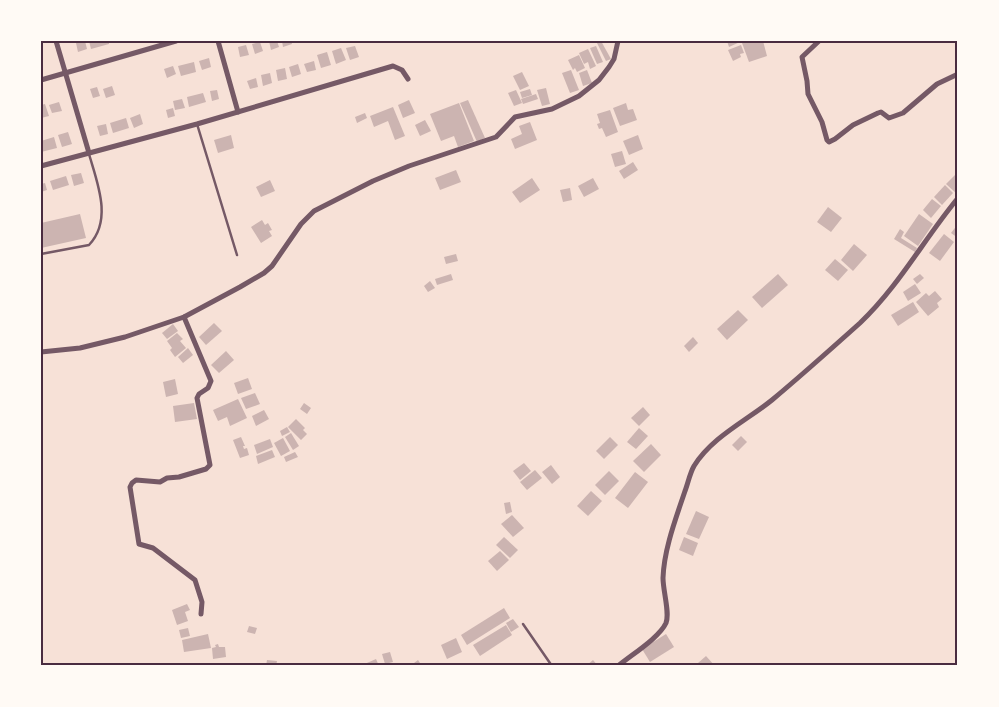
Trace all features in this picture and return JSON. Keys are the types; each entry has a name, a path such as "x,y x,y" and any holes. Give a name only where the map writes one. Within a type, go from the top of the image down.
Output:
{"street":[{"path":"56,41 89,153"},
{"path":"41,80 176,41"},
{"path":"218,41 238,112"},
{"path":"41,352 80,348 125,337 184,317 264,273 276,261 301,224 314,211 373,181 400,170 496,137 515,117 552,109 579,96 599,80 609,67 614,59 618,41"},
{"path":"819,41 802,57 808,94 822,122 826,140 829,142 853,124 878,113 881,112 887,118 900,115 937,84 958,74"},
{"path":"41,166 197,124 393,66 402,70 408,79"},
{"path":"618,666 654,637 665,625 667,611 663,577 666,556 693,468 700,457 713,444 771,400 860,323 905,272 941,219 958,198"},
{"path":"184,317 211,381 208,388 196,398 210,465 206,469 179,477 167,478 160,482 136,480 130,487 138,543 140,546 153,548 195,580 202,602 201,614"}],"lane":[{"path":"197,124 237,254"},
{"path":"41,254 89,245 99,234 102,212 101,195 89,153"},
{"path":"523,624 552,666"}],"building":[{"path":"85,41 87,49 78,52 76,43"},
{"path":"89,41 109,41 109,44 91,49"},
{"path":"269,41 277,41 279,47 271,50"},
{"path":"282,41 291,41 292,44 283,47"},
{"path":"596,41 601,41 611,59 606,61"},
{"path":"727,41 742,41 729,47"},
{"path":"746,41 763,41 767,56 749,62 742,43"},
{"path":"260,42 263,51 255,54 252,44"},
{"path":"246,45 249,55 240,57 238,47"},
{"path":"741,45 744,53 740,54 741,57 733,61 728,50"},
{"path":"355,46 359,57 350,60 346,48"},
{"path":"596,46 603,62 597,64 590,48"},
{"path":"341,48 346,60 336,64 332,51"},
{"path":"588,49 596,66 590,69 588,62 584,64 579,53"},
{"path":"327,52 331,65 321,68 317,55"},
{"path":"579,55 585,68 577,72 575,68 573,70 568,60"},
{"path":"209,58 211,67 202,70 199,61"},
{"path":"314,61 316,70 307,72 304,64"},
{"path":"194,62 196,72 181,76 178,66"},
{"path":"298,64 301,74 292,77 289,67"},
{"path":"173,66 176,74 167,78 164,69"},
{"path":"285,68 287,79 278,81 276,70"},
{"path":"571,70 579,90 570,93 562,73"},
{"path":"587,70 592,83 583,86 579,73"},
{"path":"522,72 529,86 520,90 513,76"},
{"path":"270,73 272,83 263,86 261,75"},
{"path":"256,78 258,87 250,89 247,81"},
{"path":"112,86 115,95 106,98 103,89"},
{"path":"97,87 100,96 93,98 90,89"},
{"path":"546,88 550,104 542,106 537,90"},
{"path":"530,89 532,95 522,98 520,92"},
{"path":"217,90 219,99 212,101 210,91"},
{"path":"516,90 522,103 514,106 508,93"},
{"path":"203,93 206,102 189,107 187,97"},
{"path":"536,94 538,99 523,104 521,99"},
{"path":"182,99 185,108 175,110 173,101"},
{"path":"409,100 415,113 403,118 398,105"},
{"path":"468,100 485,138 477,142 460,103"},
{"path":"59,102 62,111 52,113 49,105"},
{"path":"459,103 474,141 458,147 454,136 441,141 430,114"},
{"path":"626,103 628,110 633,109 637,120 620,126 613,108"},
{"path":"45,104 49,116 41,118 41,105"},
{"path":"393,107 405,136 395,140 388,121 374,127 370,116"},
{"path":"173,108 175,116 168,118 166,110"},
{"path":"610,110 618,132 606,137 602,128 599,129 597,124 600,123 597,114"},
{"path":"365,113 367,118 357,123 355,117"},
{"path":"140,114 143,124 134,128 130,118"},
{"path":"126,118 129,128 113,133 110,123"},
{"path":"425,120 431,131 420,136 415,125"},
{"path":"530,122 537,140 515,149 511,139 522,134 519,126"},
{"path":"106,124 108,134 100,136 97,126"},
{"path":"68,132 72,144 62,147 58,135"},
{"path":"231,135 234,148 218,153 214,140"},
{"path":"638,135 643,149 629,155 623,141"},
{"path":"54,137 57,148 41,152 41,141"},
{"path":"622,151 626,164 615,167 611,154"},
{"path":"633,162 638,170 624,179 619,171"},
{"path":"456,170 461,182 440,190 435,178"},
{"path":"81,173 84,183 74,186 71,175"},
{"path":"956,174 958,176 957,194 946,184"},
{"path":"66,176 69,185 53,190 50,181"},
{"path":"532,178 540,190 520,203 512,192"},
{"path":"593,178 599,189 584,197 578,186"},
{"path":"270,180 275,191 261,197 256,187"},
{"path":"45,183 47,190 41,192 41,184"},
{"path":"945,185 953,193 942,205 934,197"},
{"path":"570,188 572,200 563,202 560,190"},
{"path":"932,199 941,206 931,218 923,210"},
{"path":"828,207 842,218 831,232 817,222"},
{"path":"80,214 86,238 41,248 41,223"},
{"path":"919,214 933,224 918,246 904,236"},
{"path":"262,220 265,225 268,223 272,230 269,231 272,236 261,243 251,227"},
{"path":"958,224 958,238 951,233"},
{"path":"900,229 904,232 901,238 917,248 915,252 894,239"},
{"path":"944,234 954,242 940,261 929,253"},
{"path":"854,244 867,255 853,271 841,260"},
{"path":"456,254 458,261 446,264 444,257"},
{"path":"835,259 848,270 838,281 825,270"},
{"path":"451,274 453,280 437,285 435,279"},
{"path":"778,274 788,285 762,308 752,297"},
{"path":"920,274 924,278 917,284 913,279"},
{"path":"430,281 435,288 428,292 424,286"},
{"path":"915,284 921,293 908,301 903,292"},
{"path":"935,291 942,299 937,303 939,307 928,316 916,302 926,293 929,296"},
{"path":"913,302 919,312 898,326 891,315"},
{"path":"738,310 748,320 727,340 717,329"},
{"path":"214,323 222,331 206,345 199,337"},
{"path":"173,324 178,331 167,339 162,333"},
{"path":"177,333 183,339 180,341 186,348 175,357 167,341"},
{"path":"693,337 698,343 689,352 684,346"},
{"path":"188,348 193,355 183,363 178,357"},
{"path":"226,351 234,360 219,373 211,365"},
{"path":"248,378 252,389 238,394 234,383"},
{"path":"175,379 178,394 166,397 163,382"},
{"path":"255,393 260,404 246,409 241,398"},
{"path":"238,399 247,418 230,426 227,417 218,421 213,410"},
{"path":"194,403 197,419 175,422 173,406"},
{"path":"304,403 311,408 307,414 300,409"},
{"path":"643,407 650,415 639,426 631,418"},
{"path":"264,410 269,419 256,426 252,416"},
{"path":"296,419 305,428 303,430 307,434 301,440 288,427"},
{"path":"287,427 290,432 282,436 280,431"},
{"path":"639,428 648,436 636,449 627,442"},
{"path":"291,433 299,446 293,450 285,437"},
{"path":"741,436 747,442 738,451 732,445"},
{"path":"241,437 245,446 243,446 244,449 247,448 249,455 240,458 233,440"},
{"path":"610,437 618,445 604,459 596,451"},
{"path":"283,438 290,451 281,456 274,443"},
{"path":"270,439 273,447 257,454 254,445"},
{"path":"651,444 661,455 644,472 633,461"},
{"path":"272,450 275,457 258,464 256,456"},
{"path":"295,452 298,457 286,462 284,457"},
{"path":"524,463 531,471 520,480 513,471"},
{"path":"551,465 560,477 552,484 542,472"},
{"path":"535,470 542,478 527,490 520,482"},
{"path":"609,471 619,481 605,495 595,485"},
{"path":"635,472 648,482 628,508 615,498"},
{"path":"591,491 602,501 588,516 577,506"},
{"path":"510,502 512,512 506,514 504,503"},
{"path":"696,511 709,517 699,539 686,534"},
{"path":"512,515 524,528 513,537 501,524"},
{"path":"504,537 518,550 510,558 496,545"},
{"path":"684,537 698,543 693,556 679,550"},
{"path":"500,551 509,560 497,571 488,561"},
{"path":"187,604 190,610 185,612 188,621 177,625 172,610"},
{"path":"504,608 510,618 467,645 461,635"},
{"path":"513,619 519,627 511,632 506,623"},
{"path":"506,625 512,635 480,656 473,645"},
{"path":"249,626 257,628 255,634 247,632"},
{"path":"188,628 190,636 181,638 179,630"},
{"path":"208,634 211,648 184,652 182,640"},
{"path":"666,634 674,647 650,662 642,649"},
{"path":"456,638 462,652 447,659 441,645"},
{"path":"218,644 219,647 225,647 226,657 213,659 212,648"},
{"path":"390,652 393,662 385,664 382,654"},
{"path":"706,656 715,666 700,666 698,663"},
{"path":"376,659 379,666 360,666"},
{"path":"267,660 277,661 276,666 266,666"},
{"path":"418,660 422,666 410,666"},
{"path":"593,660 598,666 586,666"}]}
